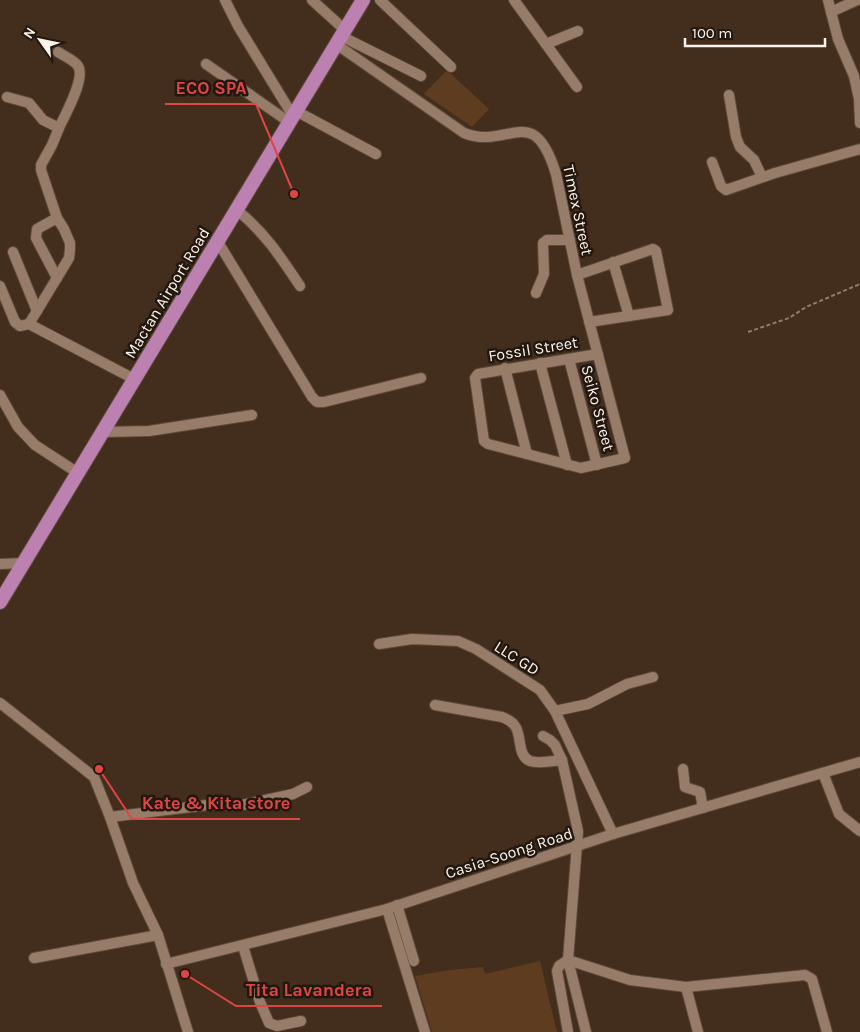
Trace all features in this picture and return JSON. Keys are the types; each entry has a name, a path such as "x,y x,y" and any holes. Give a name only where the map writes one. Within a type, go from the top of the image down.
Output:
{"main road":[{"name":"Mactan Airport Road","path":"0,602 136,380 363,0"}],"street":[{"path":"225,0 238,26 293,116"},
{"path":"312,0 341,36 421,76"},
{"path":"380,0 451,67"},
{"path":"514,0 577,87"},
{"path":"828,0 838,39 854,76 859,99 860,123"},
{"path":"831,12 857,0"},
{"path":"546,44 578,31"},
{"name":"Timex Street","path":"341,36 464,133 475,138 517,132 532,133 544,145 552,159 556,174 577,275 625,458 597,465"},
{"path":"29,324 69,258 70,249 70,243 64,228 57,218 41,176 41,165 75,93 80,74 78,66 58,52"},
{"path":"206,64 293,116 376,154"},
{"path":"729,95 736,137 740,147 754,160 762,177"},
{"path":"7,97 29,103 42,120 59,128"},
{"path":"712,162 721,186 726,190 762,177 860,149"},
{"path":"237,210 251,221 267,238 300,286"},
{"path":"57,218 37,229 35,233 57,278"},
{"path":"536,293 544,274 543,243 547,240 570,240"},
{"path":"218,242 312,397 317,402 324,402 421,378"},
{"path":"577,275 653,249 656,251 668,310 589,322"},
{"path":"13,252 37,311"},
{"path":"613,262 629,316"},
{"path":"0,286 15,322 20,326 29,324 136,380"},
{"name":"Fossil Street","path":"527,454 488,444 484,441 475,378 478,374 504,368 598,354"},
{"name":"Seiko Street","path":"569,359 597,465"},
{"path":"540,363 567,465"},
{"path":"504,368 527,454 581,468 597,465"},
{"path":"0,395 18,427 35,445 78,473"},
{"path":"104,432 149,431 252,415"},
{"path":"0,564 24,562"},
{"name":"LLC GD","path":"379,644 412,638 458,641 476,649 540,690 555,711 612,834"},
{"path":"555,711 588,704 627,684 653,677"},
{"path":"0,704 94,777 110,816 133,883 158,934 188,1032"},
{"path":"436,705 502,717 516,727 524,756 527,760 532,762 562,760"},
{"path":"543,736 555,745 562,760 578,831 568,960 586,1032"},
{"name":"Casia-Soong Road","path":"166,964 392,907 612,834 860,762"},
{"path":"683,769 685,787 700,792 703,808"},
{"path":"823,773 839,814 860,831"},
{"path":"110,816 207,805 242,805 294,794 307,787"},
{"path":"392,907 414,961"},
{"path":"392,907 425,1032"},
{"path":"34,958 158,934"},
{"path":"242,946 260,1002 269,1023 277,1026 301,1022"},
{"path":"568,960 630,980 686,987 805,975 812,979 827,1032"},
{"path":"568,960 559,966 557,972 568,1032"},
{"path":"686,987 698,1032"}],"path":[{"path":"748,332 789,318 806,307 860,284"}],"building":[{"path":"446,71 489,109 472,127 424,94"},
{"path":"540,961 557,1032 432,1032 415,976 483,967 485,974"}],"place":[{"name":"ECO SPA","path":"294,194"},
{"name":"Kate & Kita store","path":"99,769"},
{"name":"Tita Lavandera","path":"185,974"}]}
